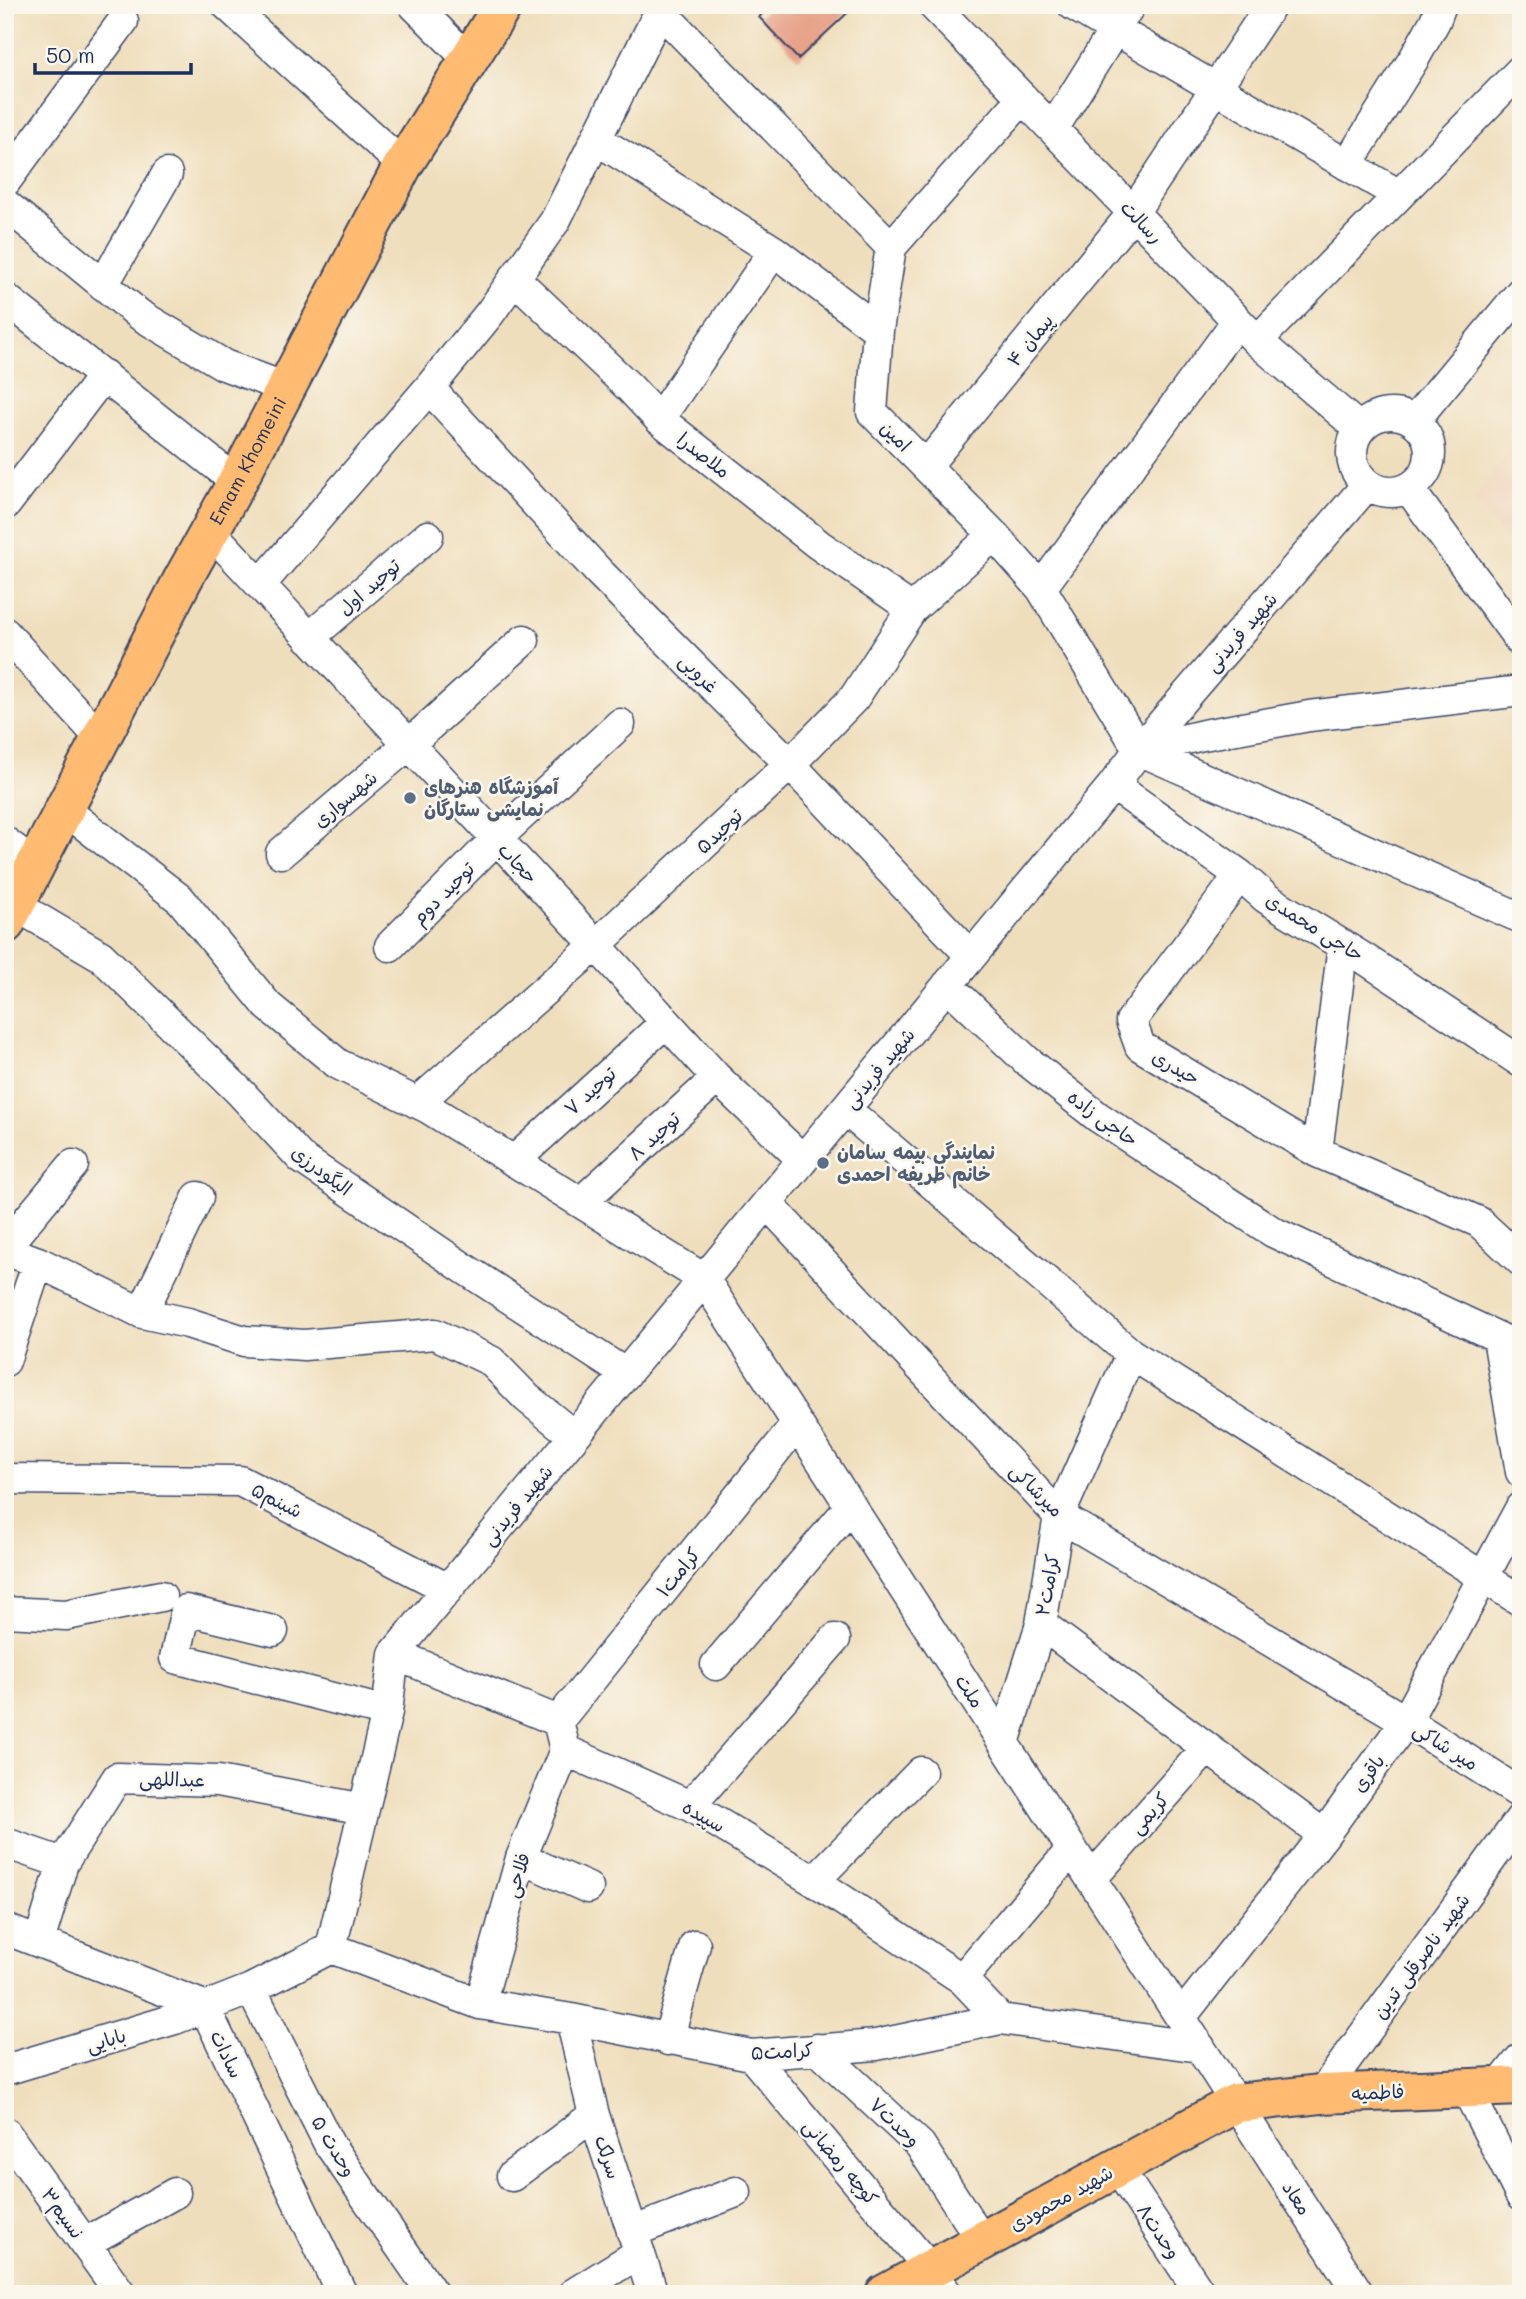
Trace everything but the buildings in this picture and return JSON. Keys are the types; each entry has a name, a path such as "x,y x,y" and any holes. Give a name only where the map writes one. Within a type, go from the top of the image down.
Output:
{"main road":[{"name":"Emam Khomeini","path":"10,914 183,579 237,482 403,165 503,5"},
{"name":"فاطمیه","path":"1236,2103 1502,2080"},
{"name":"شهید محمودی","path":"885,2294 939,2282 982,2241 1236,2103"}],"street":[{"path":"227,5 403,165"},
{"path":"414,5 469,60"},
{"name":"رسالت","path":"933,5 1247,331 1360,429"},
{"path":"1073,5 1122,18 1216,89 1399,195"},
{"name":"پیمان ۴","path":"926,466 1133,213 1271,5"},
{"path":"1347,165 1415,57 1441,5"},
{"path":"260,585 490,313 555,221 661,8 891,247 1023,98"},
{"path":"1053,129 1122,18"},
{"path":"5,182 123,21"},
{"path":"1041,588 1247,331 1399,195 1519,76"},
{"path":"596,139 774,251 878,330"},
{"path":"103,285 167,174"},
{"path":"9,215 140,315 224,365 286,388"},
{"name":"امین","path":"891,247 878,330 872,412 994,535 1041,588 1139,750"},
{"path":"659,419 774,251"},
{"name":"ملاصدرا","path":"514,278 659,419 819,545 912,609"},
{"path":"5,298 237,482"},
{"path":"1414,421 1516,307"},
{"path":"6,504 104,375"},
{"name":"غروبی","path":"429,388 599,572 790,764 971,956"},
{"path":"1380,415 1403,415 1414,421 1423,430 1431,456 1428,470 1420,481 1409,489 1387,493 1367,485 1353,464 1354,440 1360,429 1380,415"},
{"name":"شهید فریدنی","path":"394,1654 1113,785 1139,750 1367,485"},
{"path":"1409,489 1521,642"},
{"name":"حجاب","path":"210,531 596,945 717,1079 803,1160"},
{"name":"توحید۵","path":"417,1103 596,945 790,764 854,698 912,609 994,535"},
{"name":"توحید اول","path":"309,638 428,536"},
{"path":"5,633 102,740"},
{"name":"شهسواری","path":"281,853 408,745 524,640"},
{"path":"1139,750 1203,735 1309,716 1521,691"},
{"name":"توحید دوم","path":"390,946 496,839 620,724"},
{"path":"1139,750 1521,918"},
{"name":"حاجی محمدی","path":"1113,785 1240,876 1266,898 1343,945 1521,1062"},
{"path":"65,810 181,900 268,1006 338,1064 417,1103 704,1279"},
{"path":"5,842 36,865"},
{"name":"حیدری","path":"1240,876 1131,1021 1140,1046 1317,1152"},
{"name":"الیگودرزی","path":"10,914 102,957 240,1092 301,1158 626,1374"},
{"path":"1343,945 1317,1152 1479,1222 1521,1261"},
{"name":"حاجی زاده","path":"947,985 1026,1060 1098,1117 1273,1233 1509,1343"},
{"name":"توحید ۷","path":"514,1161 666,1022"},
{"name":"توحید ۸","path":"591,1193 717,1079"},
{"path":"845,1109 1131,1354 1521,1601"},
{"path":"73,1166 5,1248 142,1313 188,1323 244,1340 304,1345 435,1334 491,1361 527,1398 574,1436"},
{"path":"142,1313 198,1197"},
{"name":"میرشاکی","path":"767,1203 1059,1516 1406,1721"},
{"path":"5,1361 38,1262"},
{"name":"ملت","path":"704,1279 1236,2103"},
{"path":"1509,1343 1521,1472"},
{"name":"کرامت۲","path":"1004,1743 1041,1624 1059,1516 1131,1354"},
{"name":"کرامت۱","path":"558,1721 797,1424"},
{"name":"شبنم۵","path":"5,1479 240,1481 448,1589"},
{"path":"716,1665 850,1506"},
{"name":"باقری","path":"1181,2017 1324,1835 1406,1721 1521,1507"},
{"path":"5,1612 66,1615 161,1596"},
{"path":"273,1631 186,1611 175,1658 387,1712"},
{"path":"1041,1624 1324,1835"},
{"path":"690,1807 835,1639"},
{"path":"331,1948 387,1712 394,1654 558,1721 565,1750"},
{"name":"میر شاکی","path":"1406,1721 1521,1794"},
{"name":"کریمی","path":"1091,1879 1207,1748"},
{"name":"سپیده","path":"565,1750 690,1807 814,1881 962,1979 1000,2019"},
{"name":"فلاحی","path":"480,2004 521,1858 565,1750"},
{"path":"814,1881 921,1772"},
{"name":"عبداللهی","path":"39,1942 63,1863 117,1778 218,1781 364,1809"},
{"name":"شهید ناصرقلی تدین","path":"1321,2094 1521,1818"},
{"path":"5,1843 63,1863"},
{"path":"962,1979 1072,1849"},
{"path":"521,1858 587,1888"},
{"name":"سادات","path":"5,1929 204,2006 342,2294"},
{"path":"668,2040 695,1945"},
{"name":"بابایی","path":"5,2070 175,2020 251,1989 331,1948"},
{"name":"کرامت۵","path":"331,1948 480,2004 751,2055 876,2045 1000,2019 1200,2047"},
{"name":"وحدت ۵","path":"251,1989 329,2144 433,2294"},
{"name":"سرلک","path":"571,2019 594,2115 653,2294"},
{"name":"۷وحدت","path":"817,2049 920,2145 982,2241"},
{"name":"کوچه رمضانی","path":"751,2055 939,2282"},
{"path":"1502,2080 1521,2196"},
{"name":"معاد","path":"1236,2103 1359,2294"},
{"path":"512,2176 594,2115"},
{"name":"نسیم۳","path":"5,2132 121,2294"},
{"name":"وحدت۸","path":"1117,2167 1201,2294"},
{"path":"573,2294 636,2243 736,2192"},
{"path":"85,2243 175,2193"}],"shaded area":[{"path":"1521,435 1521,558 1473,500"}],"place":[{"name":"آموزشگاه هنرهای نمایشی ستارگان","path":"410,798"},
{"name":"نمایندگی بیمه سامان خانم ظریفه احمدی","path":"823,1163"}]}
